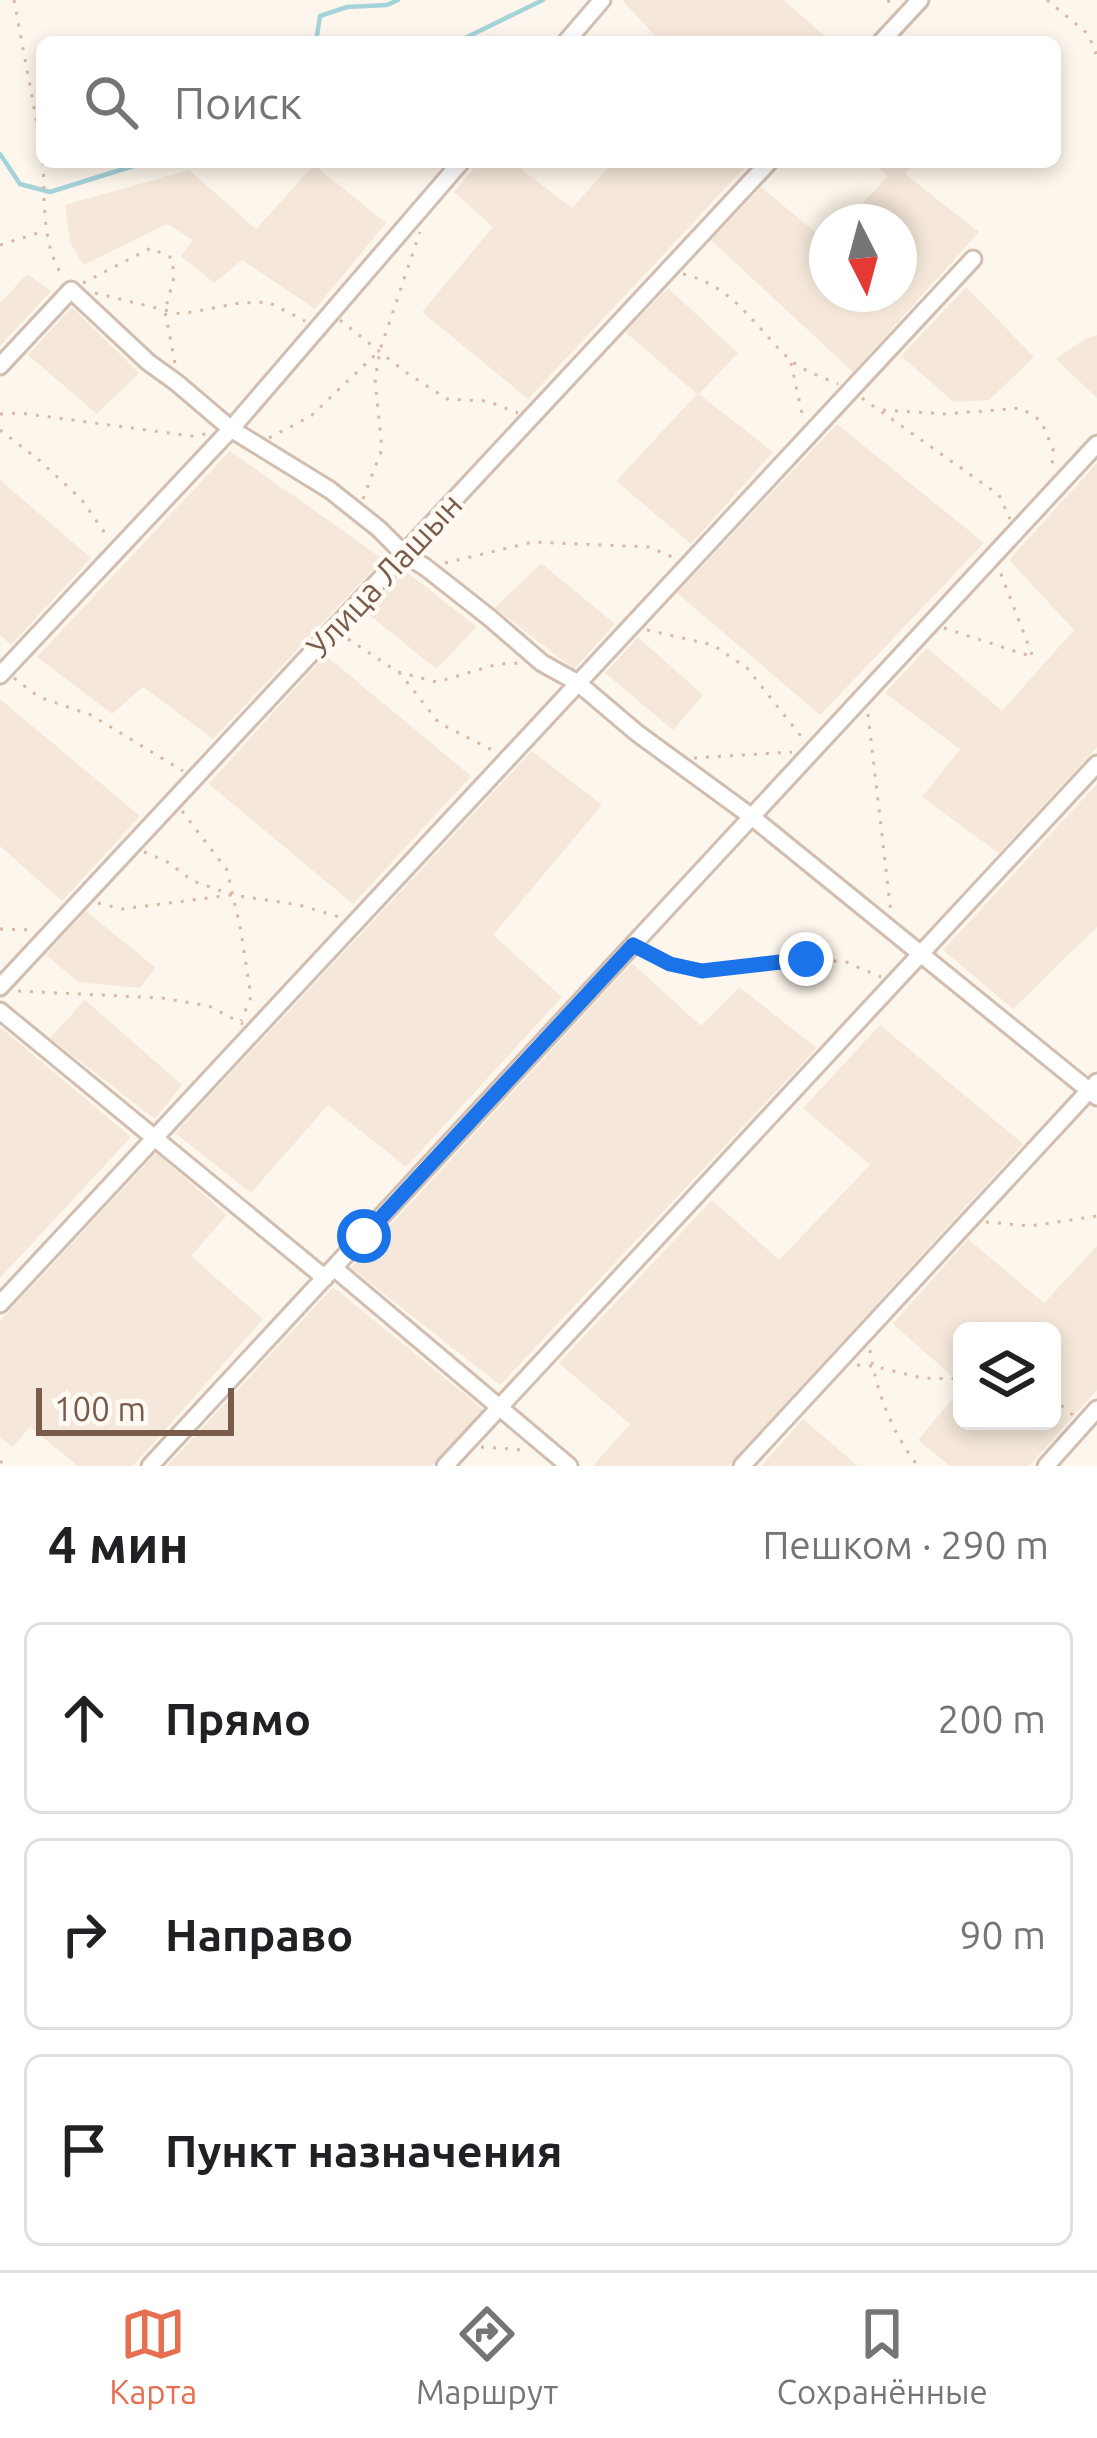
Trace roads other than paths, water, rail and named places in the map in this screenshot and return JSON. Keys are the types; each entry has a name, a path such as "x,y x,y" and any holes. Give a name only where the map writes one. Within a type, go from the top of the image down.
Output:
{"street":[{"path":"571,36 602,0"},
{"path":"887,36 920,0"},
{"path":"2,673 231,429 456,168"},
{"name":"Улица Лашын","path":"0,987 763,168"},
{"path":"0,1304 155,1138 247,1026 356,922 973,260"},
{"path":"0,366 71,290 148,362 231,429 330,490 542,663 578,683 637,734 752,817 1094,1090 742,1466"},
{"path":"150,1466 1097,444"},
{"path":"446,1466 1097,764"},
{"path":"0,1011 569,1466"},
{"path":"1046,1466 1097,1409"}],"waterway":[{"path":"317,36 320,16 398,0"},
{"path":"469,36 543,0"},
{"path":"0,154 20,184 50,192 127,168"}]}
